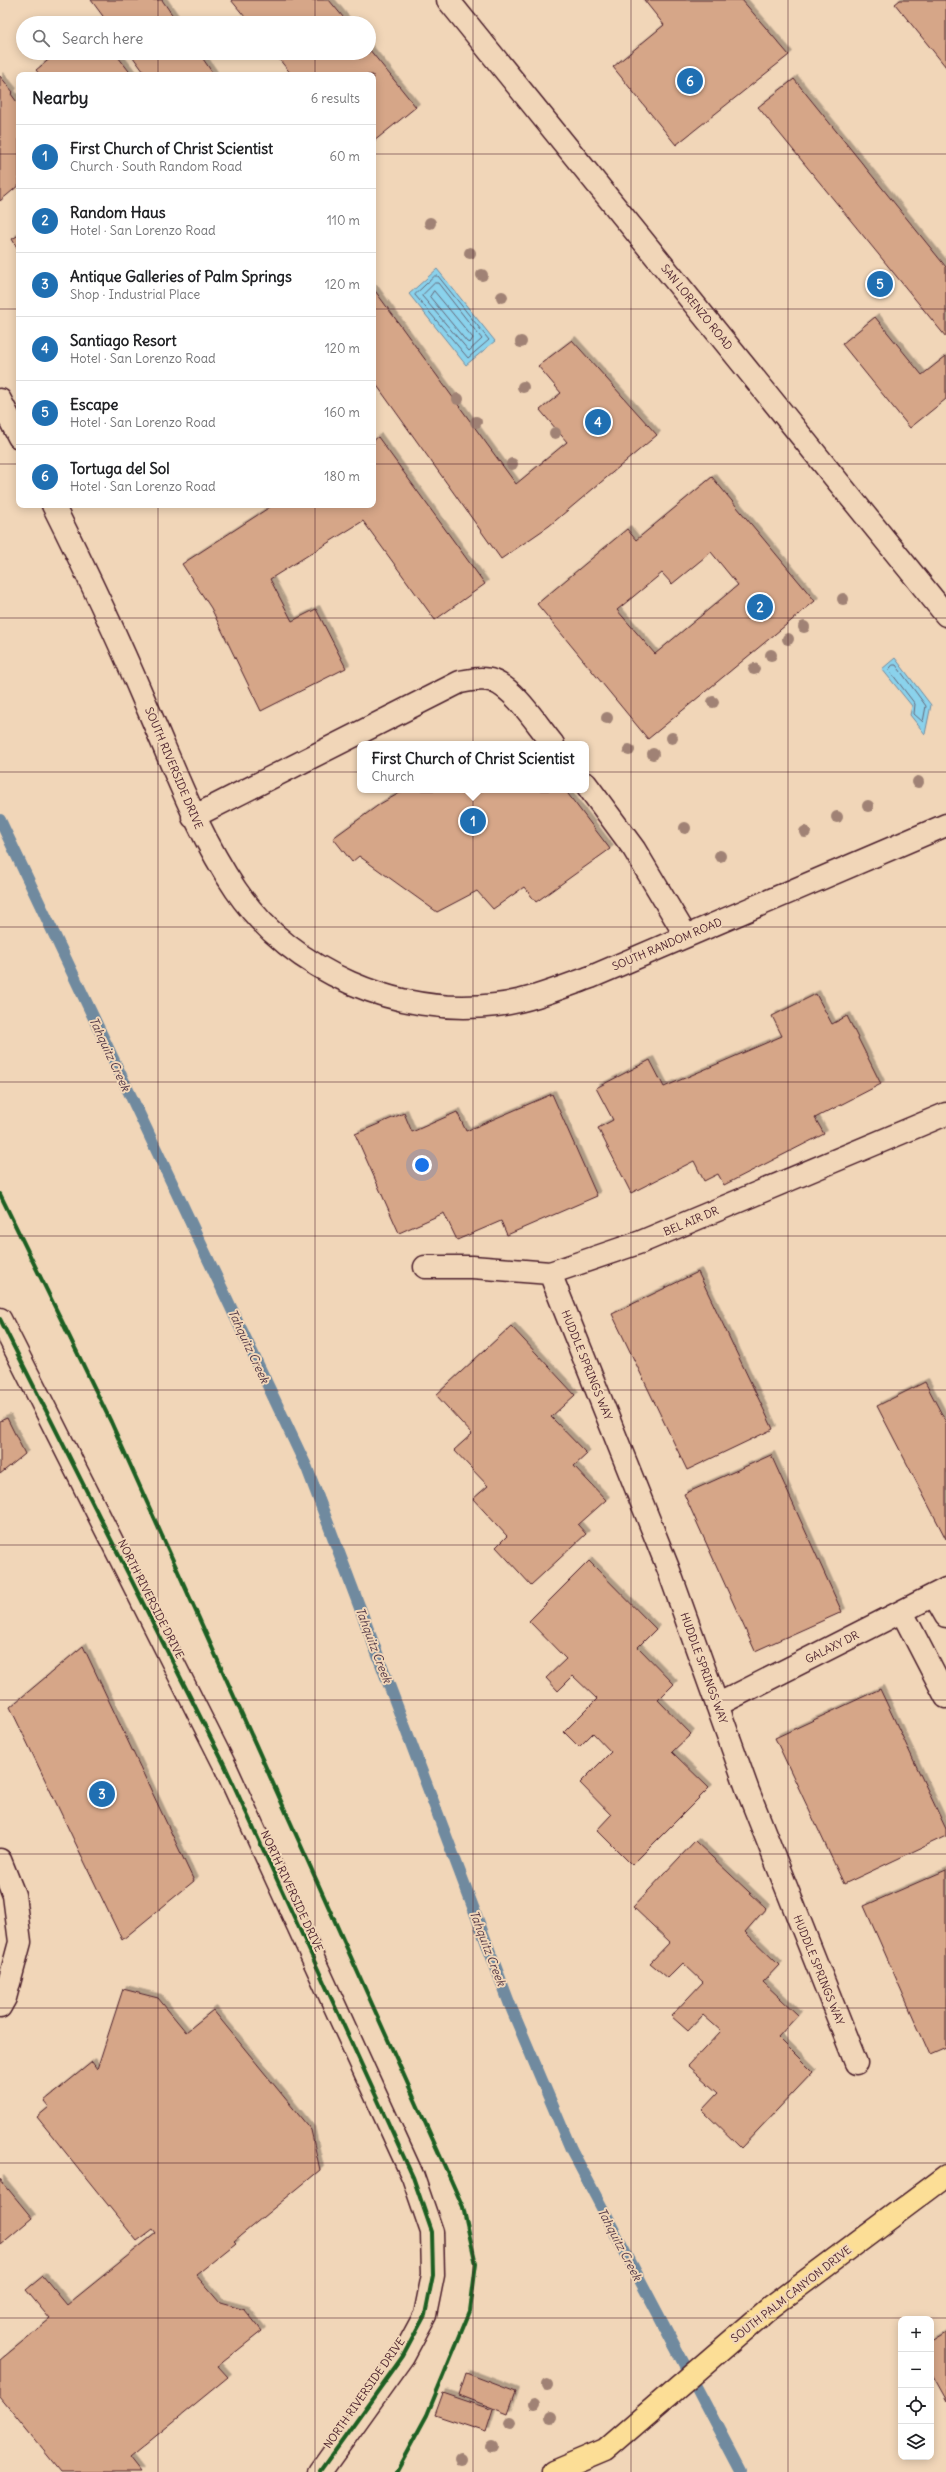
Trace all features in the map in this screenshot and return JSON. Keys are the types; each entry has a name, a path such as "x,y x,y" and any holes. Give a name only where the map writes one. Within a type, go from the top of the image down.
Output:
{"main road":[{"name":"SOUTH PALM CANYON DRIVE","path":"553,2472 605,2450 771,2307 946,2176"},
{"name":"SOUTH PALM CANYON DRIVE","path":"592,2472 605,2450"}],"street":[{"name":"SAN LORENZO ROAD","path":"448,0 946,615"},
{"path":"0,400 16,431"},
{"name":"SOUTH RIVERSIDE DRIVE","path":"54,508 112,629 193,817 237,892 283,942 308,962 340,979 376,993"},
{"path":"193,817 460,682 472,679 494,681 504,688 514,697 551,741"},
{"path":"589,788 634,849 686,936"},
{"name":"SOUTH RANDOM ROAD","path":"376,993 451,1007 496,1005 545,994 591,977 946,825"},
{"name":"BEL AIR DR","path":"425,1267 472,1267 550,1273 641,1242 946,1114"},
{"name":"HUDDLE SPRINGS WAY","path":"550,1273 668,1568 748,1791 856,2063"},
{"name":"NORTH RIVERSIDE DRIVE","path":"0,1319 224,1766 413,2177 432,2232 433,2275 425,2315 403,2356 320,2472"},
{"path":"940,1592 946,1616"},
{"name":"GALAXY DR","path":"717,1705 940,1592"},
{"path":"902,1612 946,1697"},
{"path":"0,1860 14,1895 20,1942 5,1998 0,2007"}],"water":[{"path":"437,269 495,341 466,365 409,294"},
{"path":"895,658 931,705 925,734 910,715 912,706 882,669"}],"building":[{"path":"91,0 162,0 173,16 103,16"},
{"path":"231,0 329,0 342,16 244,16"},
{"path":"644,0 742,0 789,55 676,145 613,67 664,25"},
{"path":"900,0 946,0 946,67 895,4"},
{"path":"376,58 416,107 376,140 376,72 290,72 280,60 376,60"},
{"path":"48,60 120,60 130,72 38,72 36,70"},
{"path":"135,60 204,60 212,72 144,72"},
{"path":"0,76 13,92 11,94 16,101 16,188 0,201"},
{"path":"794,79 946,267 946,337 758,107"},
{"path":"16,237 16,246 12,239"},
{"path":"376,292 516,484 567,442 540,410 561,393 538,366 572,340 657,435 549,526 501,559 376,384"},
{"path":"875,317 922,375 946,356 946,399 910,428 842,344"},
{"path":"378,437 485,584 435,620 363,521 270,579 292,621 316,609 346,668 261,711 211,608 182,564 268,508 376,508 376,439"},
{"path":"712,477 815,601 648,739 537,604 627,529 636,540","holes":["711,552 738,585 655,654 617,610 662,573 672,584"]},
{"path":"400,793 567,793 610,849 536,902 524,887 493,909 477,891 437,912 359,856 352,862 333,838 380,804"},
{"path":"816,994 832,1024 847,1016 881,1084 815,1118 824,1134 724,1185 718,1174 704,1181 694,1161 631,1193 598,1128 613,1120 596,1088 650,1060 664,1087 782,1036 772,1016"},
{"path":"552,1094 597,1196 507,1235 501,1221 457,1240 444,1213 399,1233 355,1134 404,1113 412,1132 457,1112 466,1131"},
{"path":"698,1272 773,1429 687,1470 612,1314"},
{"path":"511,1326 575,1395 551,1417 587,1454 574,1466 606,1500 578,1525 586,1534 531,1585 496,1547 507,1536 473,1499 488,1486 454,1450 472,1434 436,1395"},
{"path":"925,1382 946,1422 946,1539 877,1406"},
{"path":"7,1418 25,1454 0,1474 0,1421"},
{"path":"771,1455 842,1612 755,1651 684,1494"},
{"path":"589,1561 656,1629 638,1647 674,1684 658,1700 691,1734 672,1752 709,1788 632,1865 597,1830 611,1815 580,1783 611,1752 593,1733 579,1747 564,1732 597,1699 573,1676 558,1691 546,1678 566,1659 529,1621"},
{"path":"83,1646 194,1881 122,1940 10,1707"},
{"path":"880,1689 946,1829 946,1836 844,1884 775,1738"},
{"path":"695,1841 766,1908 745,1932 779,1965 763,1982 798,2015 778,2037 813,2072 741,2148 702,2110 718,2093 688,2066 721,2031 703,2015 688,2031 671,2016 703,1982 683,1963 668,1978 650,1963 670,1942 633,1907"},
{"path":"946,1870 946,2048 930,2055 864,1906"},
{"path":"123,1989 158,1998 186,2032 213,2010 311,2130 320,2170 234,2241 236,2243 196,2275 220,2303 245,2310 262,2331 218,2366 228,2377 129,2458 140,2472 61,2472 0,2397 0,2360 50,2319 26,2290 43,2276 67,2305 156,2233 153,2229 137,2241 37,2117 49,2107 44,2101 92,2062 97,2069"},
{"path":"0,2179 32,2218 0,2245"},
{"path":"946,2333 946,2401 934,2379 934,2340"},
{"path":"466,2373 516,2392 508,2414 459,2395"},
{"path":"443,2393 493,2410 486,2432 435,2415"}],"waterway":[{"name":"Tahquitz Creek","path":"0,820 307,1468 510,2005 571,2149 741,2472"}],"cycle path":[{"path":"0,1194 111,1422 463,2207 476,2264 470,2311 427,2415 396,2472"},
{"path":"0,1319 225,1766 413,2177 432,2232 433,2275 425,2315 403,2356 320,2472"}],"place":[{"name":"Tortuga del Sol","path":"690,81"},
{"name":"Escape","path":"880,284"},
{"name":"Santiago Resort","path":"598,422"},
{"name":"Random Haus","path":"760,607"},
{"name":"First Church of Christ Scientist","path":"473,821"},
{"name":"Antique Galleries of Palm Springs","path":"102,1794"}]}
